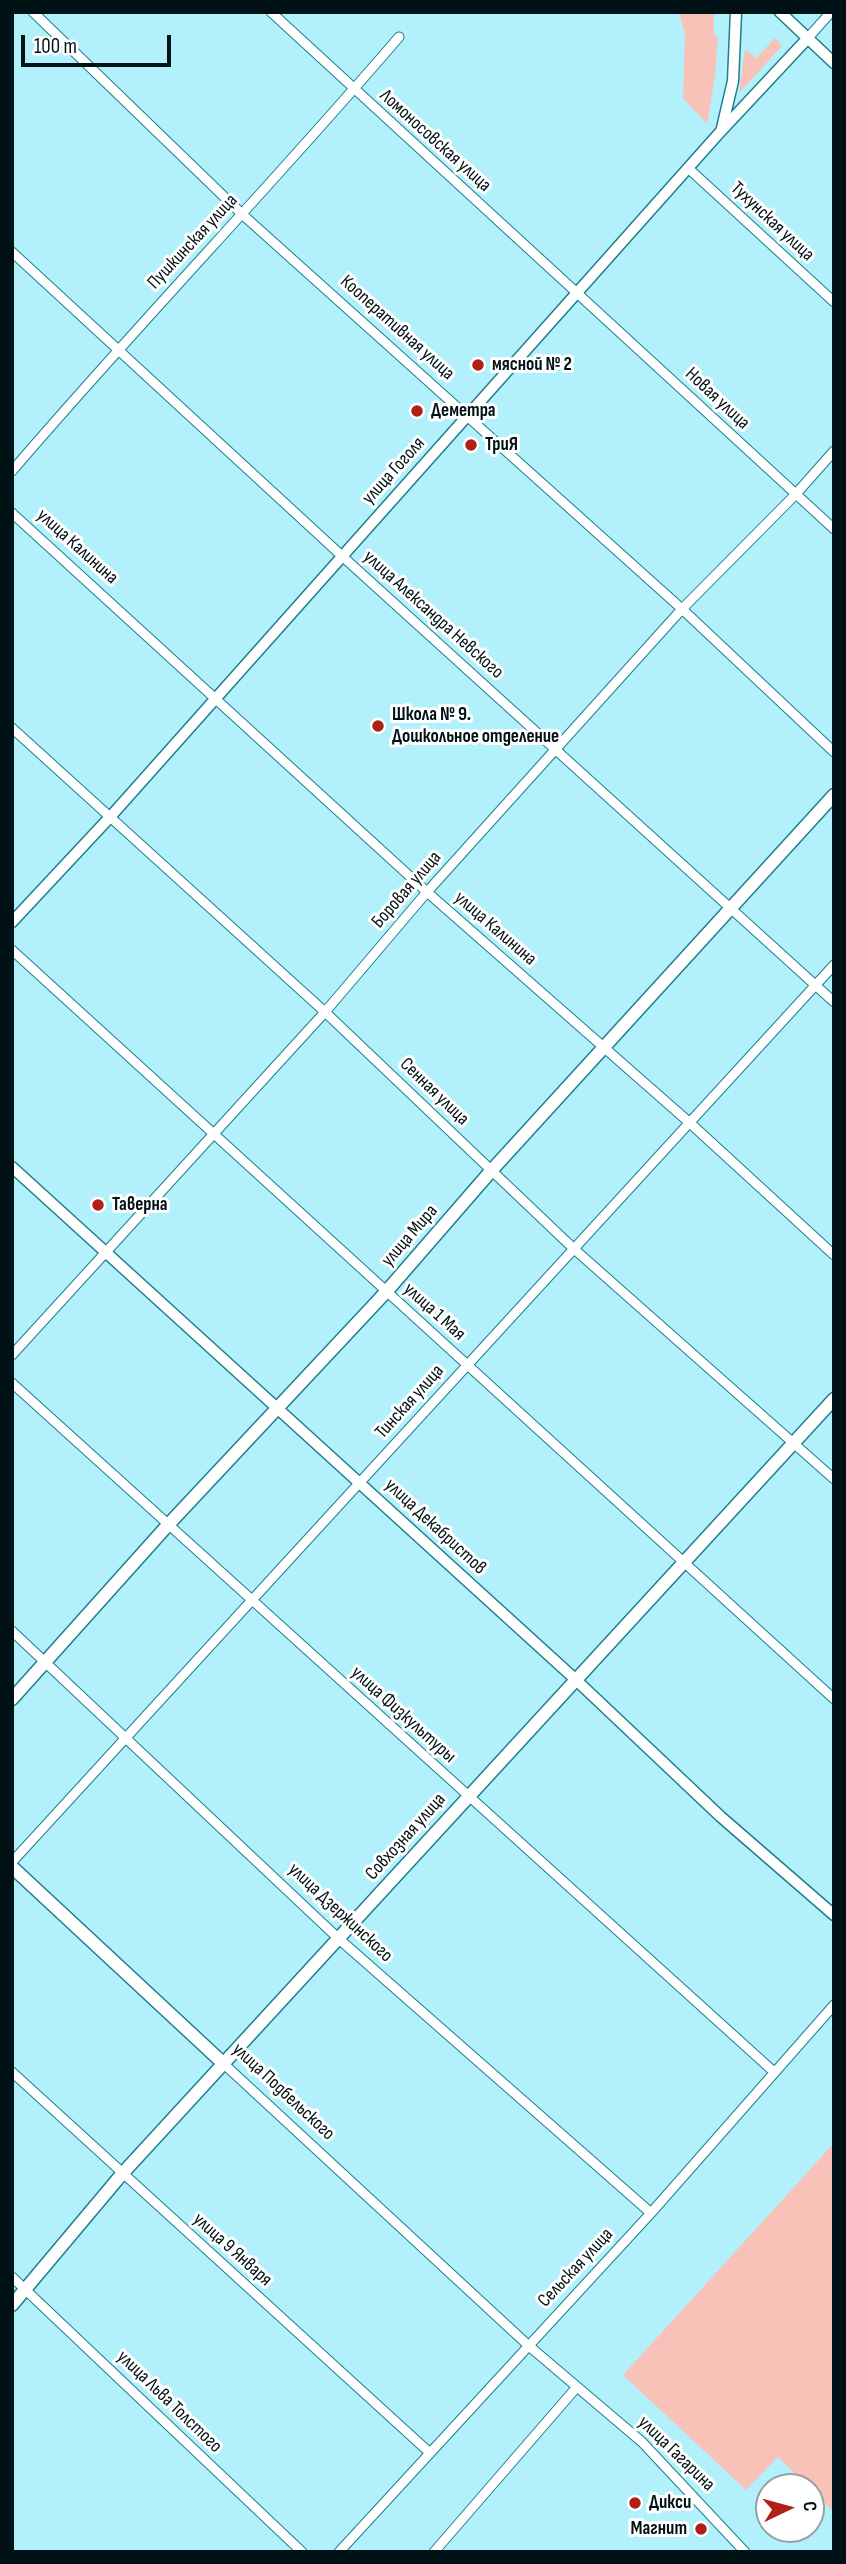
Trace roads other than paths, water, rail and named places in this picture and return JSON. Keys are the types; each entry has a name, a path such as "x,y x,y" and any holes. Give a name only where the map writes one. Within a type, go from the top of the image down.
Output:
{"main road":[{"name":"улица Мира","path":"12,1699 167,1526 386,1292 491,1171 834,795"},
{"name":"Совхозная улица","path":"12,2305 122,2174 225,2065 468,1796 834,1399"},
{"name":"улица Подбельского","path":"12,1865 225,2065"}],"street":[{"name":"Кооперативная улица","path":"33,12 243,215 682,609 834,752"},
{"name":"Ломоносовская улица","path":"271,12 353,91 576,293"},
{"path":"721,131 733,81 736,12"},
{"path":"780,12 834,63"},
{"name":"улица Гоголя","path":"12,922 111,816 721,131 831,12"},
{"name":"Пушкинская улица","path":"12,471 117,348 243,215 399,37"},
{"name":"Тухунская улица","path":"688,168 834,302"},
{"name":"улица Александра Невского","path":"12,252 342,556 834,1002"},
{"name":"Новая улица","path":"576,293 834,529"},
{"name":"Боровая улица","path":"12,1355 325,1012 427,892 682,609 834,452"},
{"name":"улица Калинина","path":"12,513 216,696 427,892 834,1255"},
{"name":"Сенная улица","path":"12,728 325,1012 573,1248 834,1479"},
{"name":"улица 1 Мая","path":"12,950 215,1132 386,1292 834,1699"},
{"name":"Тинская улица","path":"12,1865 250,1601 834,965"},
{"name":"улица Декабристов","path":"12,1167 575,1679 721,1817 834,1915"},
{"name":"улица Физкультуры","path":"12,1383 167,1526 773,2071"},
{"name":"улица Дзержинского","path":"12,1631 339,1939 651,2213"},
{"name":"Сельская улица","path":"339,2552 651,2213 773,2071 834,2005"},
{"name":"улица Подбельского","path":"225,2065 529,2346"},
{"name":"улица 9 Января","path":"12,2072 430,2453"},
{"name":"улица Льва Толстого","path":"12,2277 302,2552"},
{"name":"улица Гагарина","path":"529,2346 642,2442 745,2552"},
{"path":"434,2552 576,2388"}],"place":[{"name":"мясной № 2","path":"478,365"},
{"name":"Деметра","path":"417,411"},
{"name":"ТриЯ","path":"471,445"},
{"name":"Школа № 9. Дошкольное отделение","path":"378,726"},
{"name":"Таверна","path":"98,1205"},
{"name":"Дикси","path":"635,2503"},
{"name":"Магнит","path":"701,2529"}]}
